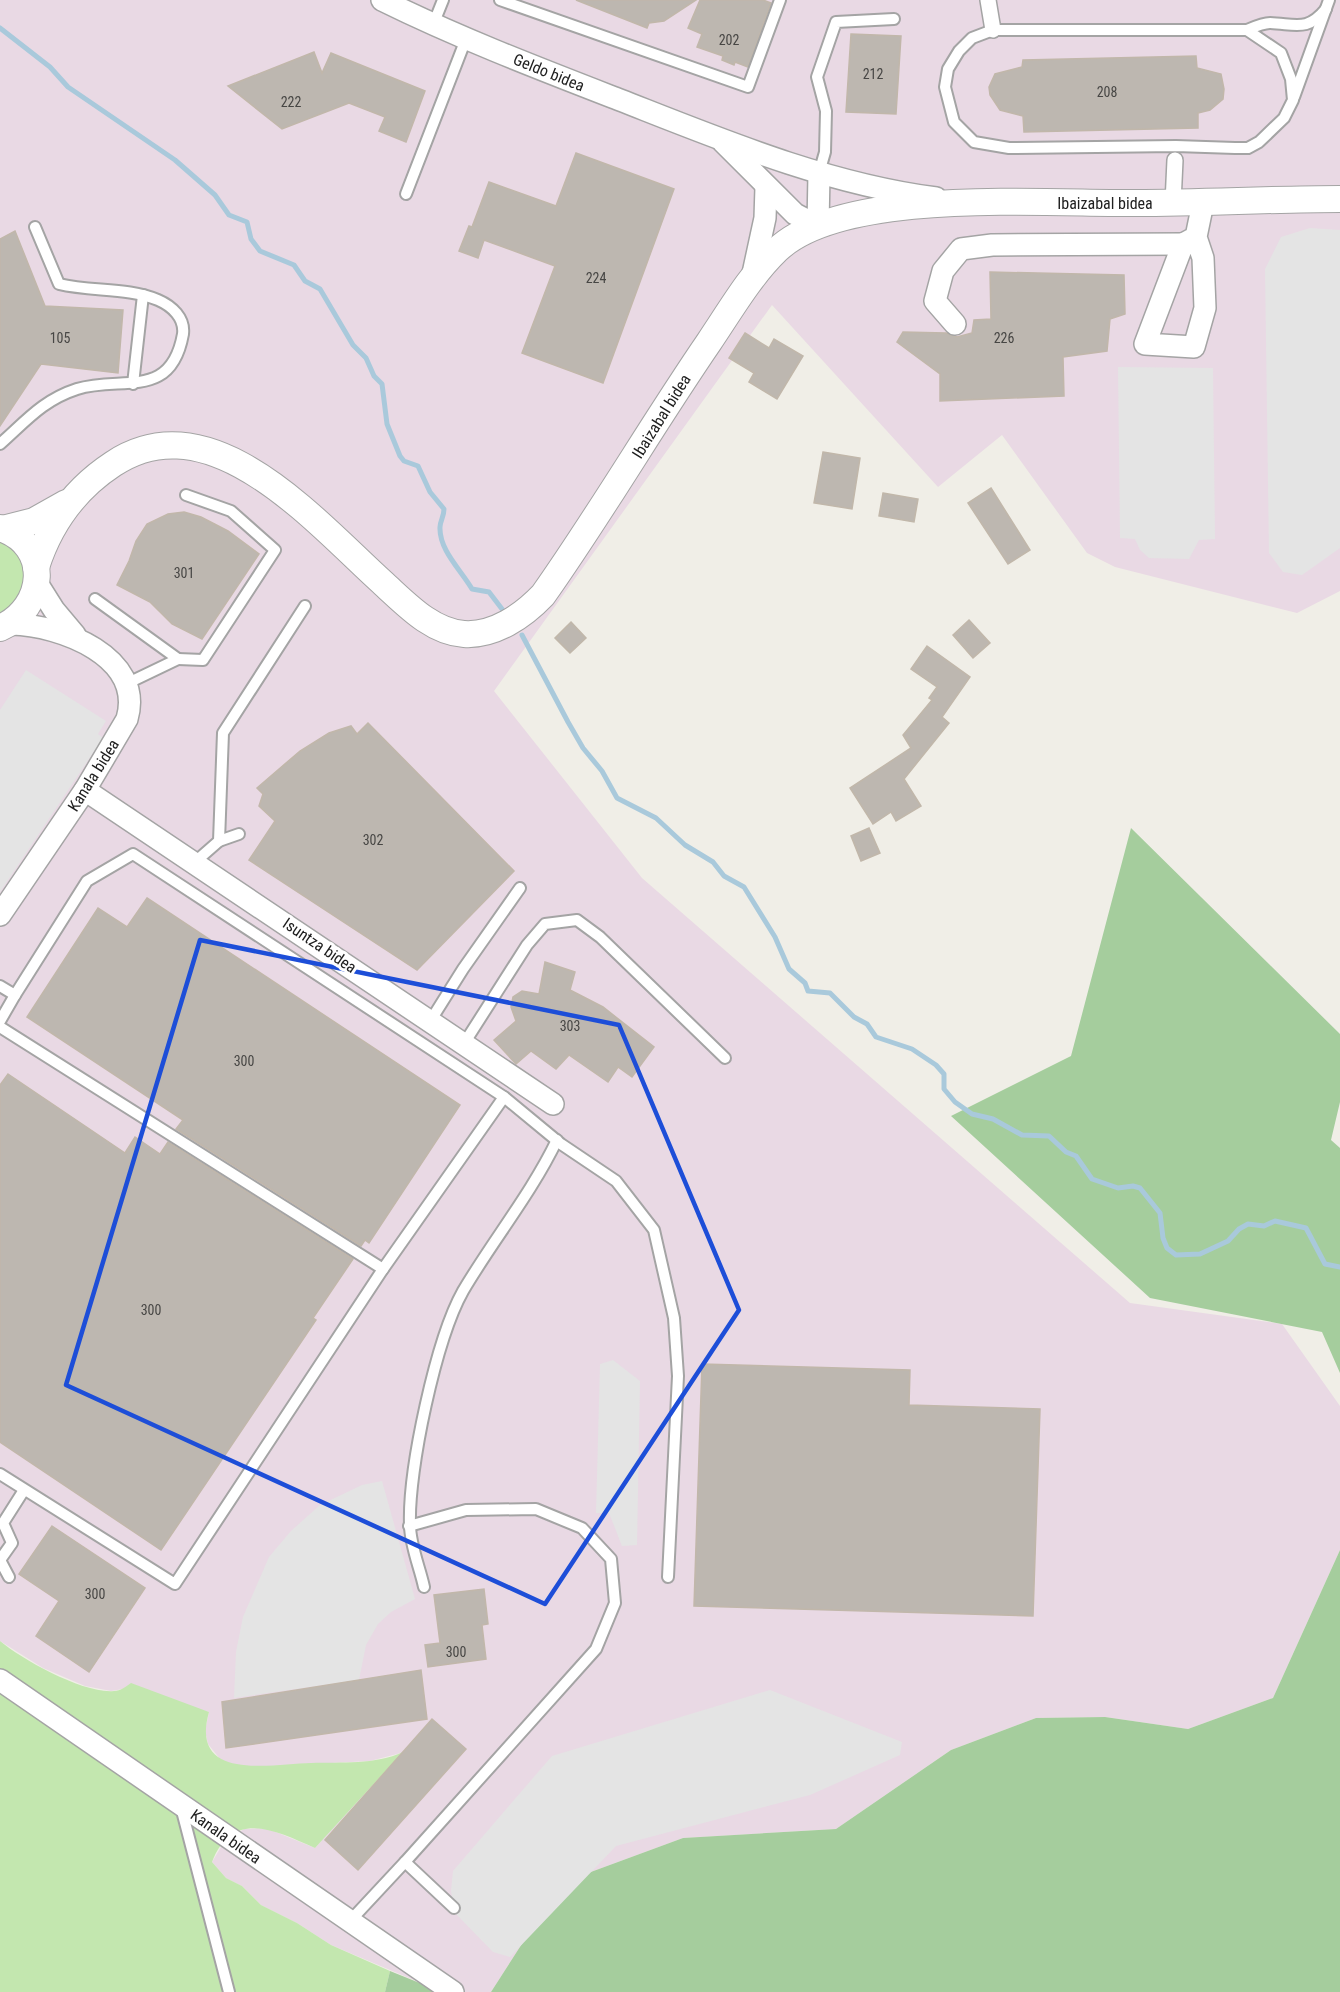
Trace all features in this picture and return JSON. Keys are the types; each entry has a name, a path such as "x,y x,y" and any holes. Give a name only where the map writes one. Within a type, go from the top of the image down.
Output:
{"street":[{"name":"Geldo bidea","path":"382,0 466,39 718,137 819,173 902,193 966,202"},
{"path":"988,0 993,30"},
{"path":"718,137 795,214 818,226 819,173"},
{"path":"1173,203 1175,160"},
{"path":"752,280 765,218 766,187"},
{"name":"Ibaizabal bidea","path":"6,626 28,606 51,530 88,480 127,455 157,446 188,446 221,454 273,484 430,623 453,632 480,632 526,614 543,596 752,280 778,250 796,236 832,220 900,208 966,202 1203,203 1340,198"},
{"path":"1190,241 1203,258 1205,308 1194,347 1145,344 1190,241 1203,203"},
{"path":"955,324 935,302 943,271 962,249 992,246 1190,241"},
{"name":"Ibaizabal bidea","path":"1,528 48,515 74,497"},
{"path":"1,528 18,537 30,550 37,575 54,610 79,640"},
{"path":"6,626 42,626 79,640 116,665 128,683"},
{"name":"Kanala bidea","path":"0,915 85,790 127,720 131,695 128,683"},
{"name":"Isuntza bidea","path":"85,790 465,1042 553,1104"},
{"name":"Kanala bidea","path":"0,1680 453,1992"}],"lane":[{"path":"433,25 443,0"},
{"path":"500,0 748,87 780,0"},
{"path":"1328,4 1293,100 1284,118 1271,132 1248,148 1176,146 1009,148 974,141 954,122 945,87 948,69 958,51 972,38 993,30 1247,30 1268,23 1302,27 1319,17 1328,4"},
{"path":"819,173 825,152 826,111 817,78 836,22 894,19"},
{"path":"1247,30 1281,53 1287,65 1293,100"},
{"path":"406,194 466,39"},
{"path":"0,444 38,407 79,388 133,384 153,378 169,368 180,349 183,328 177,311 159,300 142,295 59,284 35,227"},
{"path":"133,384 142,295"},
{"path":"128,683 178,659 203,660 275,550 231,511 186,495"},
{"path":"95,599 178,659"},
{"path":"219,841 223,733 305,606"},
{"path":"195,862 219,841 239,834"},
{"path":"0,1021 87,881 134,854 504,1097 557,1140 616,1181 654,1230 674,1318 678,1376 668,1577"},
{"path":"431,1020 520,888"},
{"path":"465,1042 527,945 545,924 577,920 600,937 725,1058"},
{"path":"0,986 15,994"},
{"path":"0,1027 383,1269"},
{"path":"0,1474 175,1584 383,1269 504,1097"},
{"path":"424,1587 410,1526 416,1455 438,1357 462,1293 542,1172 557,1140"},
{"path":"9,1577 0,1560 12,1543 3,1523 24,1490"},
{"path":"350,1921 596,1649 615,1603 611,1558 582,1528 536,1509 466,1510 410,1526"},
{"path":"180,1804 229,1992"},
{"path":"405,1862 454,1908"}],"highlighted area":[{"path":"200,940 619,1025 739,1310 545,1604 66,1385"}],"shaded area":[{"path":"0,0 1340,0 1340,591 1297,613 1115,567 1087,553 1002,435 938,487 772,305 494,691 642,878 1130,1303 1282,1324 1340,1406 1340,1550 1273,1698 1188,1729 1105,1717 1036,1718 951,1750 836,1829 683,1838 561,1883 491,1992 442,1992 331,1945 297,1923 261,1905 242,1886 226,1878 212,1862 224,1842 244,1829 266,1828 315,1848 401,1753 370,1761 256,1767 233,1765 220,1759 208,1744 205,1731 209,1712 123,1689 111,1691 85,1686 43,1668 0,1641"},
{"path":"1310,228 1340,230 1340,548 1302,575 1283,572 1269,553 1265,269 1281,237"},
{"path":"1118,367 1213,368 1215,539 1199,540 1189,559 1149,558 1140,550 1135,539 1120,538"},
{"path":"26,670 106,721 98,734 103,738 0,892 0,710"},
{"path":"613,1360 640,1381 637,1545 622,1546 609,1513 596,1513 600,1364"},
{"path":"382,1481 415,1599 391,1612 378,1624 366,1645 359,1680 234,1698 236,1652 243,1617 269,1557 291,1531 320,1505 362,1485"},
{"path":"770,1690 902,1742 900,1755 810,1795 616,1846 510,1957 493,1952 455,1913 451,1891 453,1871 552,1756"}],"green space":[{"path":"0,540 19,557 26,577 19,597 0,614"},
{"path":"1131,828 1340,1034 1340,1102 1331,1140 1340,1148 1340,1373 1322,1332 1150,1298 951,1116 1071,1056"},
{"path":"1340,1550 1340,1992 491,1992 561,1883 683,1838 836,1829 951,1750 1036,1718 1105,1717 1188,1729 1273,1698"},
{"path":"0,1641 38,1666 71,1682 101,1690 116,1691 131,1683 209,1712 206,1734 211,1750 222,1759 238,1764 256,1766 358,1762 381,1759 403,1752 315,1848 271,1831 257,1828 244,1829 231,1835 221,1845 212,1862 226,1878 242,1886 261,1905 297,1923 331,1945 390,1971 385,1992 0,1992"},
{"path":"390,1971 442,1992 385,1992"}],"building":[{"path":"576,0 696,0 664,21 649,23 647,28"},
{"path":"700,0 763,0 771,3 748,67 735,62 734,65 722,60 723,56 697,47 702,34 688,28"},
{"path":"851,34 901,36 896,114 846,112"},
{"path":"314,52 322,73 331,53 425,91 406,142 379,131 385,117 349,103 282,129 228,86"},
{"path":"1196,56 1197,68 1221,74 1224,89 1223,99 1210,110 1198,113 1198,128 1024,132 1023,116 1000,110 990,95 989,87 995,74 1022,67 1023,60"},
{"path":"576,153 674,189 603,383 522,353 555,266 484,240 478,258 459,251 469,226 472,227 489,182 556,206"},
{"path":"15,231 45,306 123,310 118,373 41,364 0,426 0,239"},
{"path":"990,272 1124,275 1125,314 1110,319 1107,351 1063,357 1064,396 940,401 940,374 897,342 903,332 946,333 957,337 972,333 974,320 991,319"},
{"path":"745,333 769,348 774,339 803,356 777,399 749,382 754,373 729,358"},
{"path":"823,452 860,458 852,509 814,503"},
{"path":"991,488 1030,550 1008,564 968,503"},
{"path":"883,493 918,499 914,522 879,516"},
{"path":"184,512 201,517 228,531 259,554 202,639 172,624 150,602 117,585 136,541 147,524 168,514"},
{"path":"969,620 990,643 973,658 953,635"},
{"path":"571,622 586,638 570,653 555,638"},
{"path":"927,646 970,677 942,717 949,723 904,779 921,806 896,821 891,812 873,824 850,788 911,748 903,735 932,700 929,698 937,687 911,669"},
{"path":"368,723 514,871 417,970 249,860 275,821 259,806 263,794 257,788 300,751 329,733 351,726 357,734"},
{"path":"869,828 880,853 861,861 851,836"},
{"path":"147,898 460,1105 369,1243 365,1240 361,1246 176,1129 183,1120 27,1017 98,908 127,927"},
{"path":"545,962 575,972 570,990 603,1007 654,1047 632,1077 618,1067 608,1082 569,1055 556,1069 531,1051 516,1064 494,1040 516,1021 511,1007 513,997 522,991 539,994"},
{"path":"8,1074 125,1153 135,1137 160,1154 168,1142 353,1259 313,1318 316,1320 161,1550 0,1442 0,1085"},
{"path":"702,1364 910,1370 909,1405 1040,1409 1033,1616 694,1606"},
{"path":"52,1526 145,1588 89,1672 36,1636 59,1601 19,1574"},
{"path":"484,1589 488,1624 482,1625 486,1659 428,1667 425,1645 440,1643 434,1595"},
{"path":"421,1670 427,1719 226,1748 222,1702"},
{"path":"432,1719 466,1749 358,1870 325,1840"}],"waterway":[{"path":"0,28 50,67 68,87 175,160 215,195 229,215 247,222 251,239 260,251 294,265 305,281 320,289 353,345 366,358 374,376 382,384 387,424 400,456 404,461 418,466 430,492 444,509 440,527 447,552 472,589 489,592 502,609"},
{"path":"522,635 583,748 602,771 617,798 656,818 685,845 713,862 724,876 744,887 775,937 789,969 805,983 808,991 830,993 854,1017 867,1024 876,1037 912,1049 936,1065 944,1074 944,1089 955,1102 972,1114 993,1119 1022,1135 1049,1136 1066,1152 1076,1156 1092,1179 1118,1188 1133,1186 1140,1188 1160,1213 1163,1238 1167,1248 1176,1255 1200,1254 1228,1241 1239,1229 1248,1224 1264,1226 1275,1221 1306,1228 1325,1264 1340,1267"}]}
